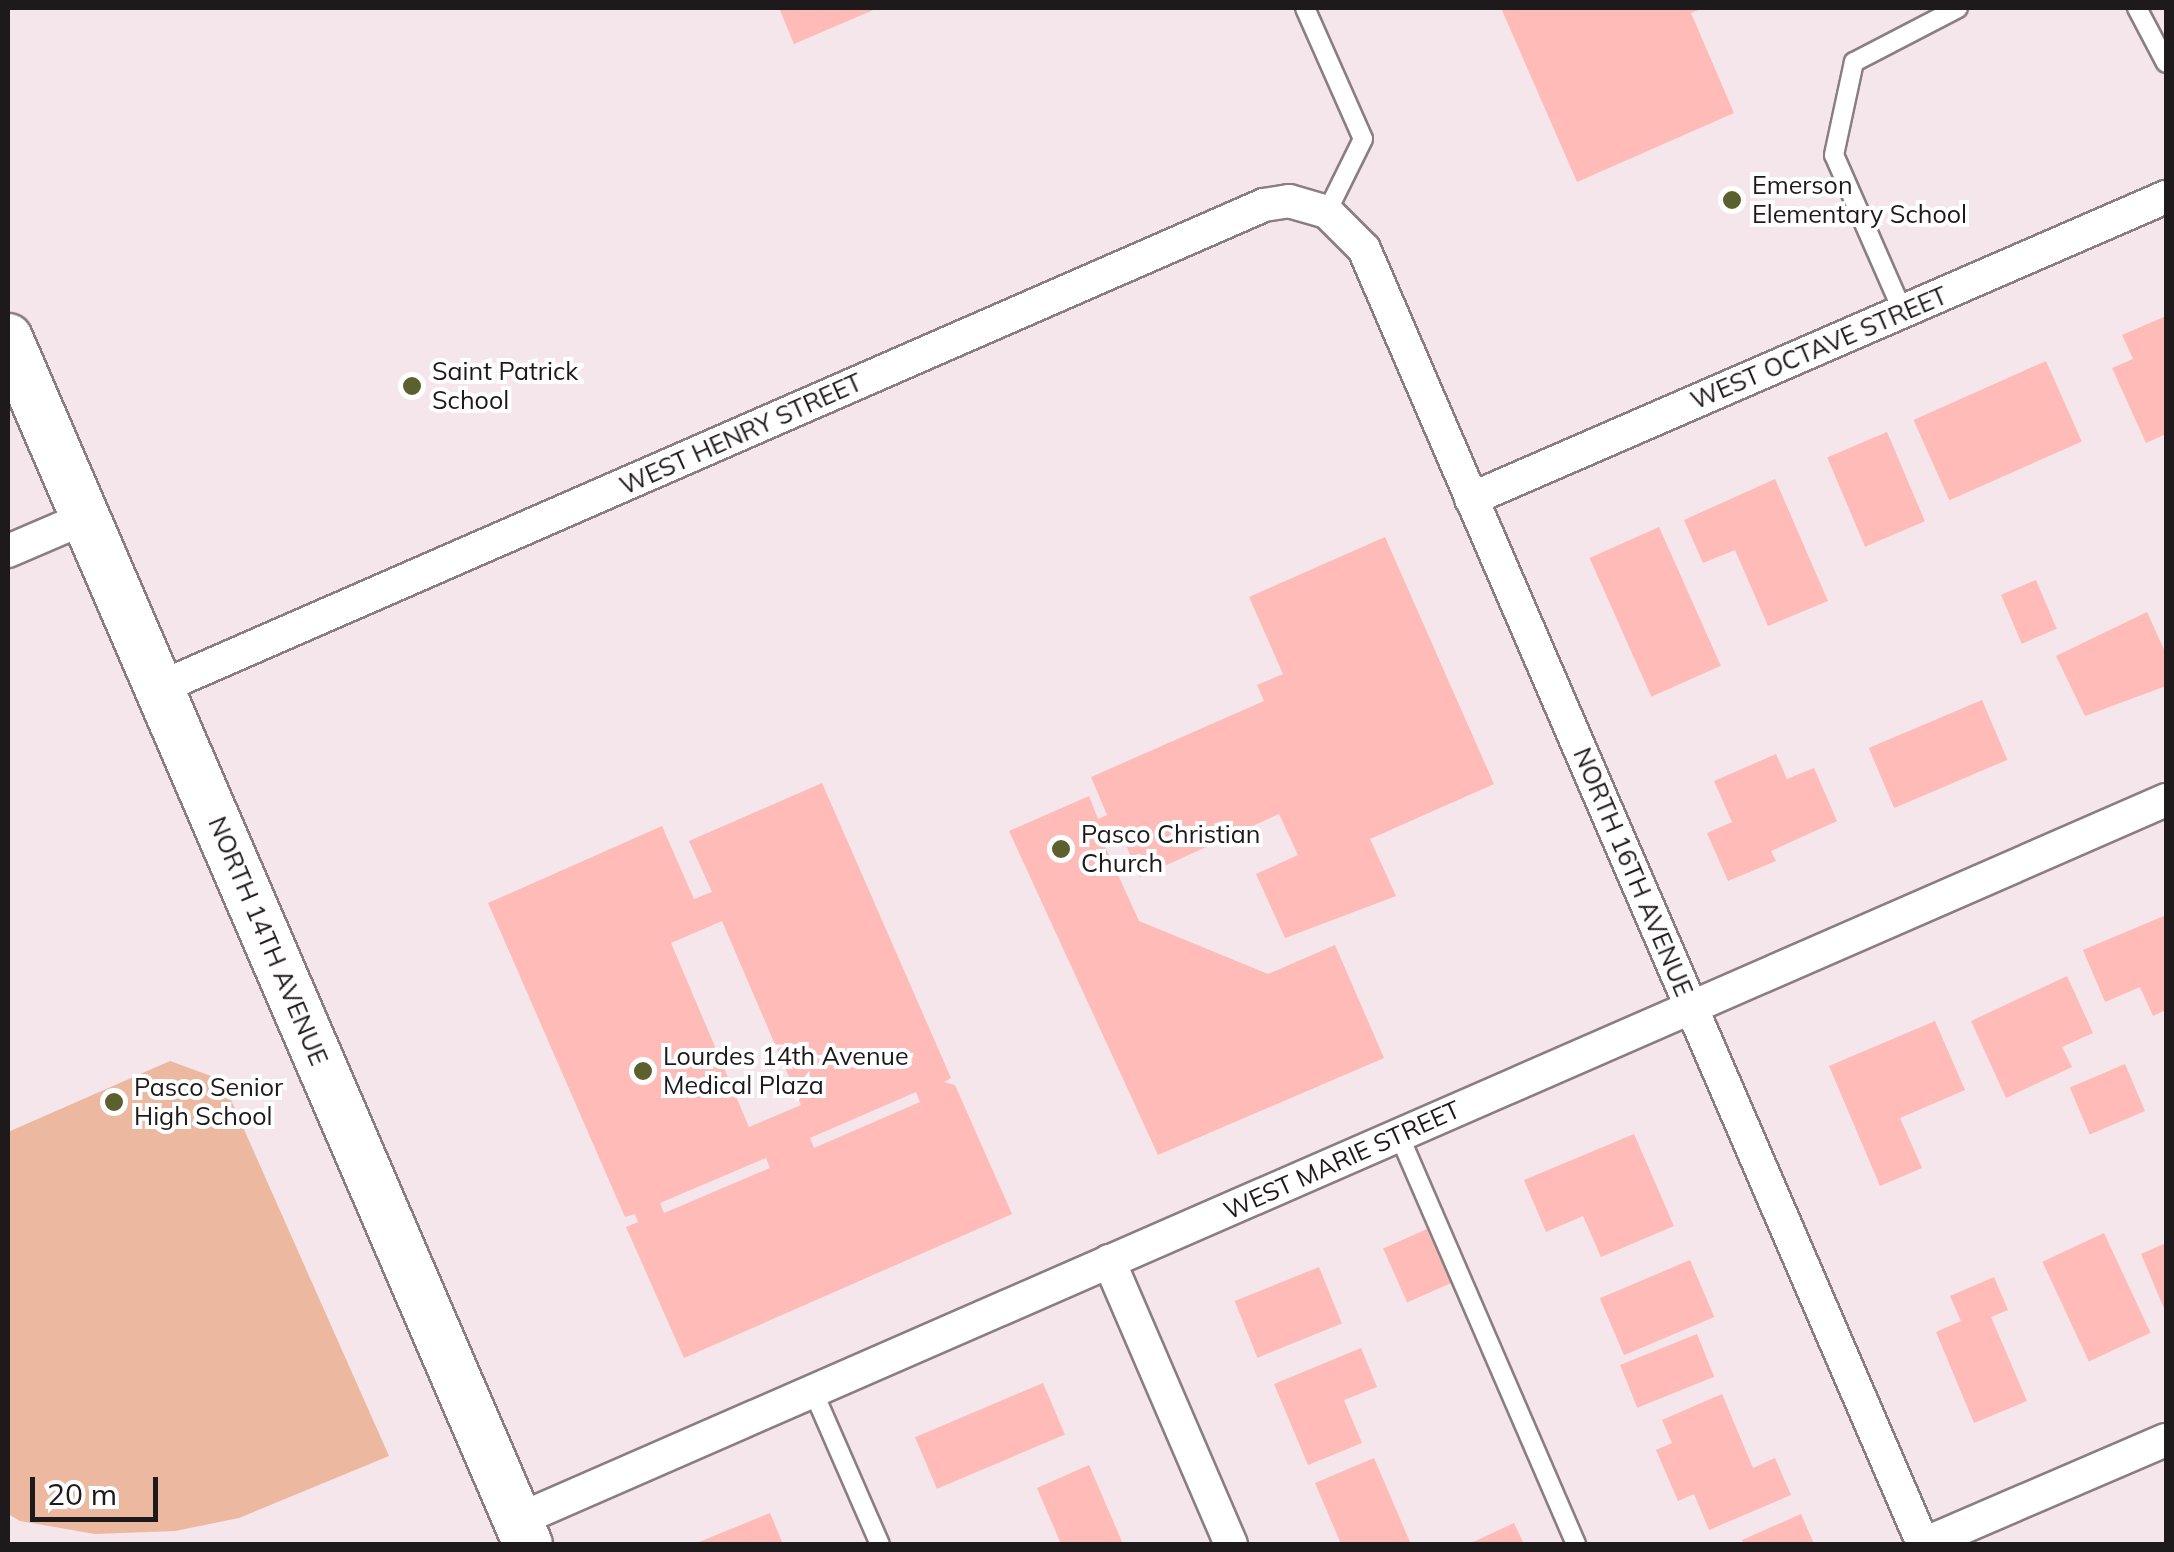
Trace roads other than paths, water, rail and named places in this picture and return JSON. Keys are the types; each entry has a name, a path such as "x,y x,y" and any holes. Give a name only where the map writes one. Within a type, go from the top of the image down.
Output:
{"street":[{"name":"WEST OCTAVE STREET","path":"1472,499 2166,197"},
{"name":"WEST HENRY STREET","path":"159,688 1264,205 1290,200 1327,212"},
{"name":"NORTH 16TH AVENUE","path":"1327,212 1364,250 1924,1544"},
{"name":"NORTH 14TH AVENUE","path":"8,338 523,1532"},
{"path":"8,551 85,518"},
{"name":"WEST MARIE STREET","path":"523,1532 813,1391 2166,800"},
{"path":"1110,1261 1232,1544"},
{"path":"1924,1544 2166,1440"}],"lane":[{"path":"1306,8 1363,139 1327,212"},
{"path":"1902,312 1834,155 1854,62 1958,8"},
{"path":"2137,8 2166,63"},
{"path":"1400,1134 1576,1544"},
{"path":"813,1391 880,1544"}],"place":[{"name":"Emerson Elementary School","path":"1732,200"},
{"name":"Saint Patrick School","path":"412,386"},
{"name":"Pasco Christian Church","path":"1061,849"},
{"name":"Lourdes 14th Avenue Medical Plaza","path":"643,1071"},
{"name":"Pasco Senior High School","path":"114,1102"}]}
